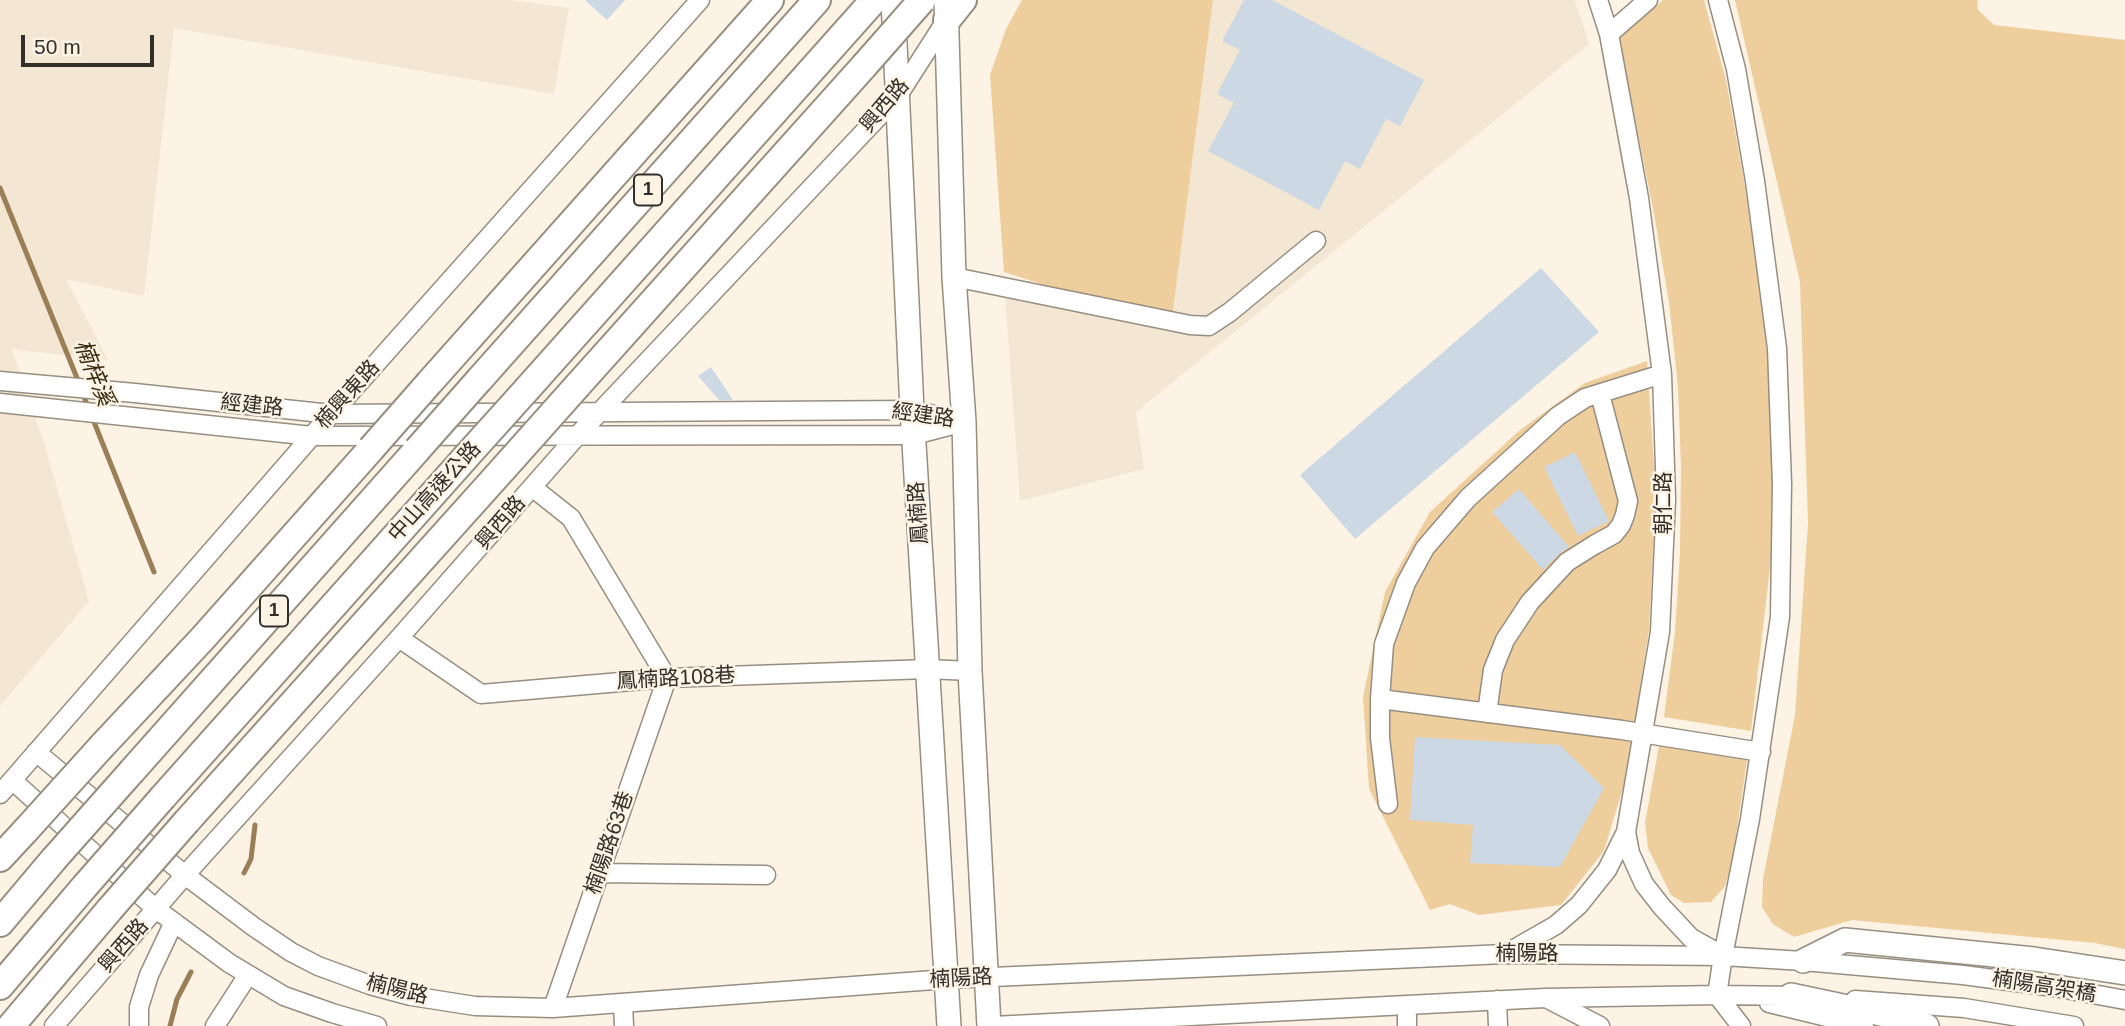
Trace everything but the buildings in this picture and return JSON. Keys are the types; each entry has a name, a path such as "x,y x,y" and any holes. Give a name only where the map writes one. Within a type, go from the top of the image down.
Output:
{"highway":[{"path":"0,859 203,638 770,0"},
{"name":"中山高速公路","path":"0,923 817,0"},
{"path":"11,1026 187,821 922,0"},
{"name":"中山高速公路","path":"0,986 163,797 869,6"}],"main road":[{"name":"鳳楠路","path":"893,0 912,410 949,1026"},
{"path":"952,7 954,277 964,422 970,671 991,1026"},
{"path":"1803,961 1845,940 2035,959 2125,973"},
{"path":"1791,995 1915,1019"}],"street":[{"name":"楠興東路","path":"0,794 331,414 700,0"},
{"name":"興西路","path":"54,1026 185,875 577,436 897,97 952,7 971,0"},
{"name":"朝仁路","path":"1505,954 1556,925 1579,905 1607,870 1626,832 1640,733 1660,632 1666,499 1662,374 1639,198 1609,34 1598,0"},
{"path":"1609,34 1648,0"},
{"path":"1718,0 1735,69 1755,181 1777,348 1782,484 1780,617 1750,819 1717,995 1741,1026"},
{"path":"954,277 1190,325 1209,326 1230,312 1316,241"},
{"path":"1388,804 1380,738 1384,645 1406,583 1425,548 1468,498 1558,416 1585,398 1662,374"},
{"name":"經建路","path":"6,382 331,414 912,410 964,422"},
{"path":"1487,713 1493,670 1505,640 1530,601 1567,562 1615,534 1625,515 1628,501 1600,394"},
{"name":"經建路","path":"7,404 312,436 914,435 964,422"},
{"path":"533,487 570,518 667,678"},
{"name":"鳳楠路108巷","path":"399,638 481,694 667,678 929,669 970,671"},
{"name":"楠陽路63巷","path":"553,1008 667,678"},
{"path":"1380,699 1640,733 1760,752"},
{"name":"楠陽路","path":"36,752 185,875 291,952 318,966 370,985 411,996 475,1006 553,1008 948,979 1505,954 1723,956 1963,975"},
{"name":"楠陽路","path":"12,780 156,909 248,975 284,996 377,1026"},
{"path":"1626,832 1630,853 1644,884 1668,915 1692,938 1723,956"},
{"path":"599,873 766,875"},
{"path":"139,1026 139,1007 149,975 174,922"},
{"path":"215,1026 248,975"},
{"name":"楠陽高架橋","path":"1963,975 2125,1000"},
{"path":"1717,995 1781,1005 1864,1026"},
{"name":"楠陽路","path":"991,1026 1545,998 1791,995"},
{"path":"1545,998 1600,1026"},
{"path":"1497,1000 1498,1026"},
{"path":"622,1004 624,1026"},
{"path":"1407,1005 1407,1026"},
{"path":"1915,1019 1964,1008 2074,1026"}],"shaded area":[{"path":"0,0 511,0 569,8 554,94 174,28 144,296 66,279 108,360 12,349 44,443 89,601 0,706"},
{"path":"1022,0 1213,0 1171,326 1004,272 990,75 1006,29"},
{"path":"1213,0 1575,0 1589,44 1136,412 1144,469 1020,501 1005,294 1171,326"},
{"path":"1663,0 1704,0 1726,80 1759,273 1770,363 1774,464 1773,542 1751,731 1664,717 1675,632 1680,552 1678,387 1669,302 1619,38"},
{"path":"1735,0 1977,0 1978,10 1994,25 2125,40 2125,949 2095,943 1852,920 1794,937 1773,924 1762,907 1763,879 1795,715 1808,523 1800,282"},
{"path":"1647,361 1656,494 1649,630 1626,778 1604,851 1561,905 1479,915 1450,904 1430,910 1369,789 1363,697 1385,592 1430,512 1520,430 1585,383"},
{"path":"1659,746 1747,760 1732,864 1725,886 1711,902 1684,903 1671,895 1648,848 1645,823"}],"waterway":[{"name":"楠梓溪","path":"0,188 79,383"},
{"name":"楠梓溪","path":"82,392 154,572"},
{"name":"楠梓溪","path":"244,873 251,859 255,825"},
{"name":"楠梓溪","path":"170,1026 177,999 191,972"}]}
